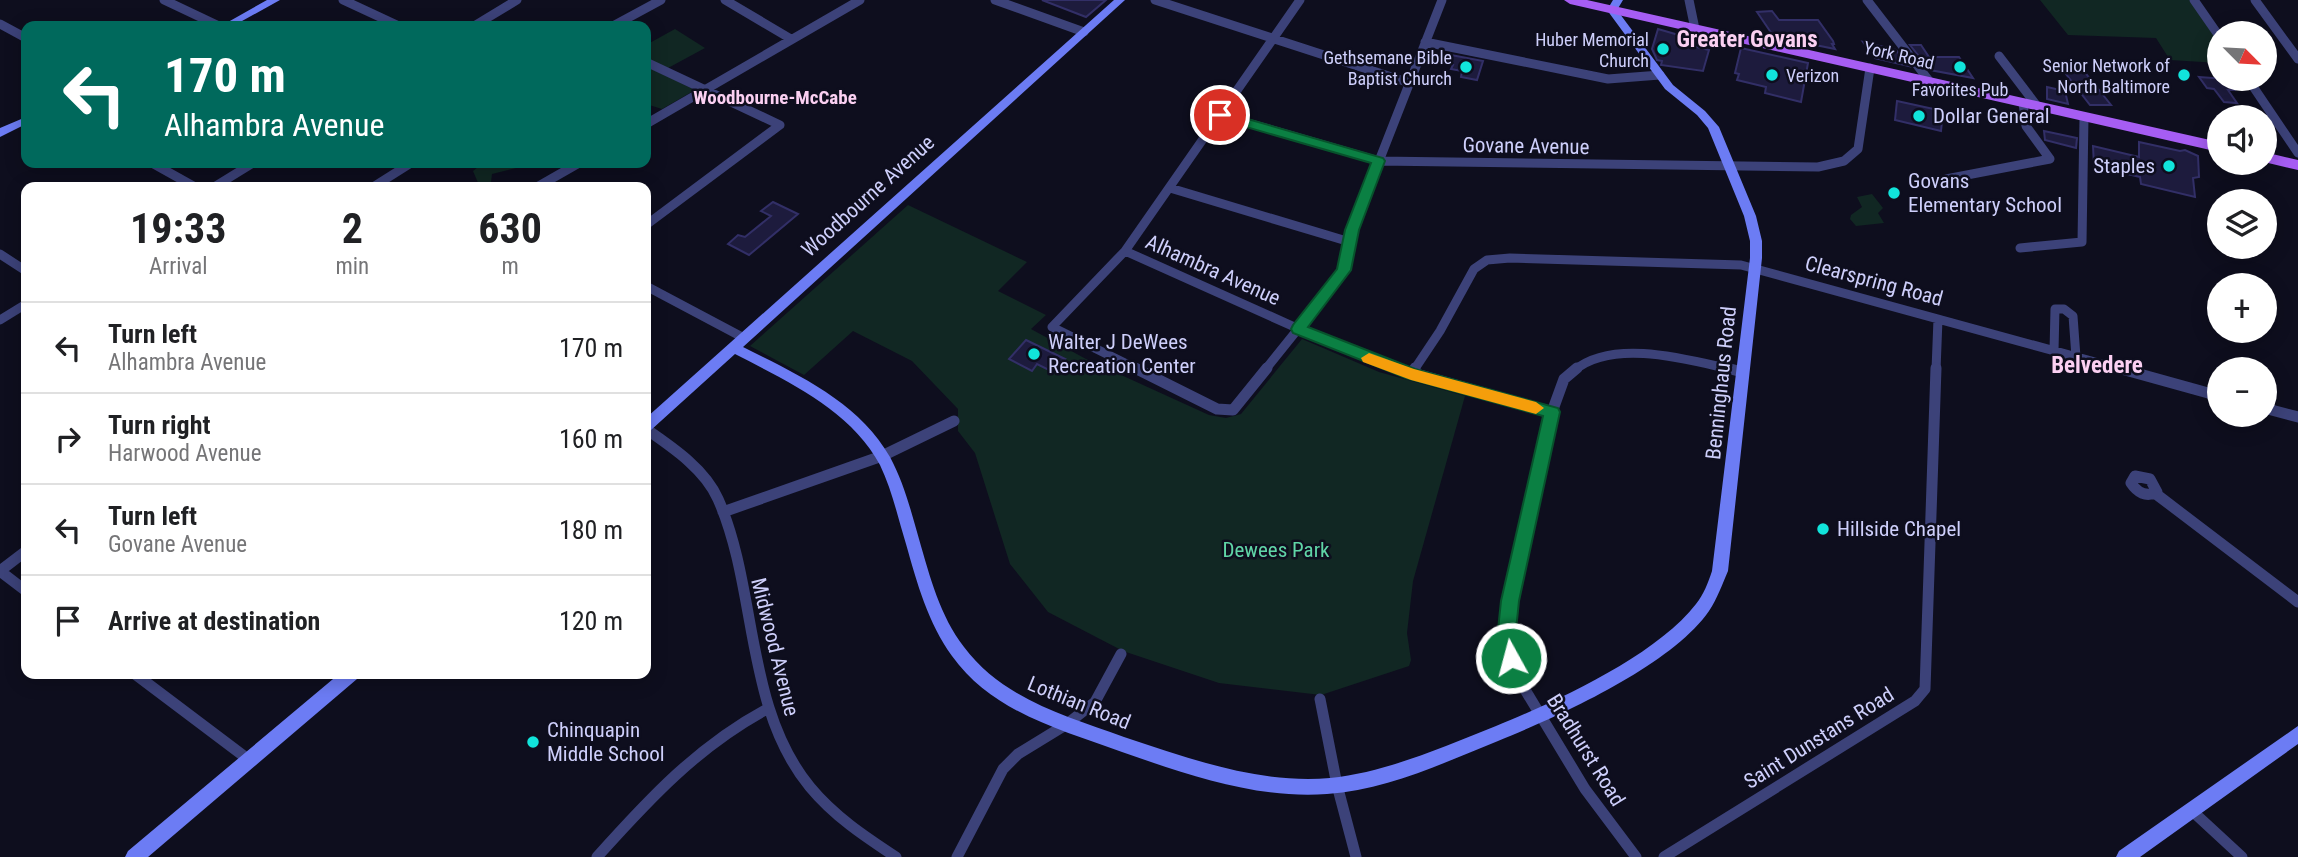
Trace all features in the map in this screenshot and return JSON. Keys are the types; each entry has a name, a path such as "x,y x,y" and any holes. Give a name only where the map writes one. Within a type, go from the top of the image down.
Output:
{"main road":[{"name":"York Road","path":"1570,0 1615,5 1695,29 2207,144"},
{"path":"2277,161 2298,165"}],"street":[{"path":"164,0 208,21"},
{"path":"235,21 275,0"},
{"path":"343,0 388,21"},
{"path":"482,21 517,0"},
{"path":"622,21 661,0"},
{"path":"725,0 791,39"},
{"path":"651,121 860,0"},
{"path":"995,0 1084,32"},
{"name":"Woodbourne Avenue","path":"651,423 1120,0"},
{"path":"1155,0 1410,83"},
{"path":"1300,0 1125,251 1052,327 1217,408 1233,410 1344,270 1350,242 1379,161 1442,0"},
{"path":"1689,0 1695,29"},
{"path":"1867,0 1930,82"},
{"path":"2194,0 2209,21"},
{"path":"2255,0 2298,59"},
{"name":"Benninghaus Road","path":"1541,716 1622,672 1673,638 1712,593 1720,571 1755,269 1754,228 1708,121 1669,87 1615,5"},
{"path":"0,24 21,35"},
{"path":"1425,42 1608,79 1660,75"},
{"path":"1946,179 2050,159 2025,127 2022,117 2030,104 1999,55"},
{"path":"651,64 780,125 651,221"},
{"name":"Govane Avenue","path":"1220,115 1379,161 1812,167 1839,163 1854,154 1860,144 1870,68"},
{"path":"2256,91 2298,153"},
{"path":"2020,248 2082,242 2084,117"},
{"path":"0,133 21,122"},
{"path":"161,168 186,182"},
{"path":"222,182 245,168"},
{"path":"381,182 403,168"},
{"path":"546,182 570,168"},
{"path":"1170,188 1350,242"},
{"name":"Alhambra Avenue","path":"1125,251 1298,329 1411,374 1552,412"},
{"path":"0,254 21,268"},
{"name":"Clearspring Road","path":"1411,374 1440,331 1474,269 1487,260 1510,258 1726,263 2207,393"},
{"name":"Lothian Road","path":"651,289 829,400 849,417 882,456 898,495 931,607 946,638 976,674 1026,707 1206,773 1267,784 1337,785 1374,778 1541,716"},
{"path":"0,320 21,307"},
{"path":"2054,351 2054,315 2059,308 2073,316 2076,357"},
{"name":"Saint Dunstans Road","path":"1664,857 1915,701 1925,690 1938,319"},
{"path":"1552,412 1564,379 1587,360 1604,356 1653,353 1743,372"},
{"path":"2277,411 2298,417"},
{"name":"Bradhurst Road","path":"1552,412 1510,601 1507,630 1511,658 1521,683 1585,789 1636,857"},
{"path":"723,512 882,456 920,440 954,421"},
{"name":"Midwood Avenue","path":"651,432 683,454 695,467 712,489 723,512 769,708 779,739 801,777 818,799 849,828 896,857"},
{"path":"2156,494 2298,602"},
{"path":"21,555 0,571 21,587"},
{"path":"957,857 1003,769 1018,754 1067,724 1095,702 1121,654"},
{"path":"142,679 249,760"},
{"path":"134,857 345,679"},
{"path":"1320,699 1337,785 1356,857"},
{"path":"597,857 697,753 724,731 769,708"},
{"path":"2125,857 2190,808 2298,734"},
{"path":"2190,808 2242,857"}],"green space":[{"path":"2040,0 2190,0 2207,25 2207,62 2170,60 2156,38 2068,35"},
{"path":"675,29 705,48 668,68 651,61 651,42"},
{"path":"651,68 695,90 662,109 651,106"},
{"path":"477,168 516,168 492,174 491,182 478,182 473,171"},
{"path":"1872,194 1883,208 1878,213 1884,223 1856,226 1850,219 1851,215 1862,207 1857,197"},
{"name":"Dewees Park","path":"908,205 1027,262 998,291 1046,315 1031,329 1086,359 1209,415 1226,418 1241,414 1302,339 1379,372 1465,396 1413,581 1407,633 1411,660 1409,666 1321,695 1219,683 1123,651 1048,612 1010,564 975,453 958,431 958,409 912,361 853,331 804,375 750,346"}],"building":[{"path":"1042,0 1106,0 1086,17"},
{"path":"1772,11 1779,20 1818,20 1833,41 1835,49 1796,41 1792,36 1774,37 1757,12"},
{"path":"1658,29 1682,36 1680,43 1709,50 1703,71 1661,65 1662,61 1657,60 1652,49"},
{"path":"1863,42 1896,50 1909,66 1875,58"},
{"path":"1910,45 1921,45 1929,57 1959,57 1973,78 1930,70"},
{"name":"Verizon","path":"1741,48 1808,63 1801,102 1765,93 1766,87 1737,80 1739,74 1735,73"},
{"name":"Gethsemane Bible Baptist Church","path":"1451,55 1483,61 1477,80 1461,77 1462,71 1451,69 1453,65 1448,64"},
{"path":"2059,65 2079,65 2111,105 2090,105"},
{"path":"2199,77 2207,78 2207,88"},
{"path":"2047,87 2065,91 2068,104 2047,99"},
{"path":"2216,91 2229,91 2237,103 2224,102"},
{"name":"Dollar General","path":"1897,101 1943,111 1941,131 1895,120"},
{"path":"2044,131 2077,138 2076,148 2045,140"},
{"name":"Staples","path":"2139,142 2185,150 2198,156 2199,177 2193,178 2195,197 2141,184 2140,177 2094,166 2093,146 2139,157"},
{"path":"773,202 798,214 749,255 728,244 738,235 745,237 771,216 761,211"},
{"name":"Walter J DeWees Recreation Center","path":"1026,340 1065,359 1062,361 1067,364 1060,371 1056,369 1053,372 1037,364 1032,371 1009,359"}],"slow traffic":[{"path":"1369,358 1411,374 1536,408"}],"place":[{"name":"Huber Memorial Church","path":"1663,49"},
{"name":"Gethsemane Bible Baptist Church","path":"1466,67"},
{"name":"Favorites Pub","path":"1960,67"},
{"name":"Verizon","path":"1772,75"},
{"name":"Senior Network of North Baltimore","path":"2184,75"},
{"name":"Dollar General","path":"1919,116"},
{"name":"Staples","path":"2169,166"},
{"name":"Govans Elementary School","path":"1894,193"},
{"name":"Walter J DeWees Recreation Center","path":"1034,354"},
{"name":"Hillside Chapel","path":"1823,529"},
{"name":"Chinquapin Middle School","path":"533,742"}],"district":[{"name":"Greater Govans","path":"1747,39"},
{"name":"Woodbourne-McCabe","path":"775,97"},
{"name":"Belvedere","path":"2097,365"}],"route":[{"path":"1220,115 1379,161 1352,230 1344,270 1298,329 1411,374 1552,412 1510,601 1507,630 1511,658"}]}
